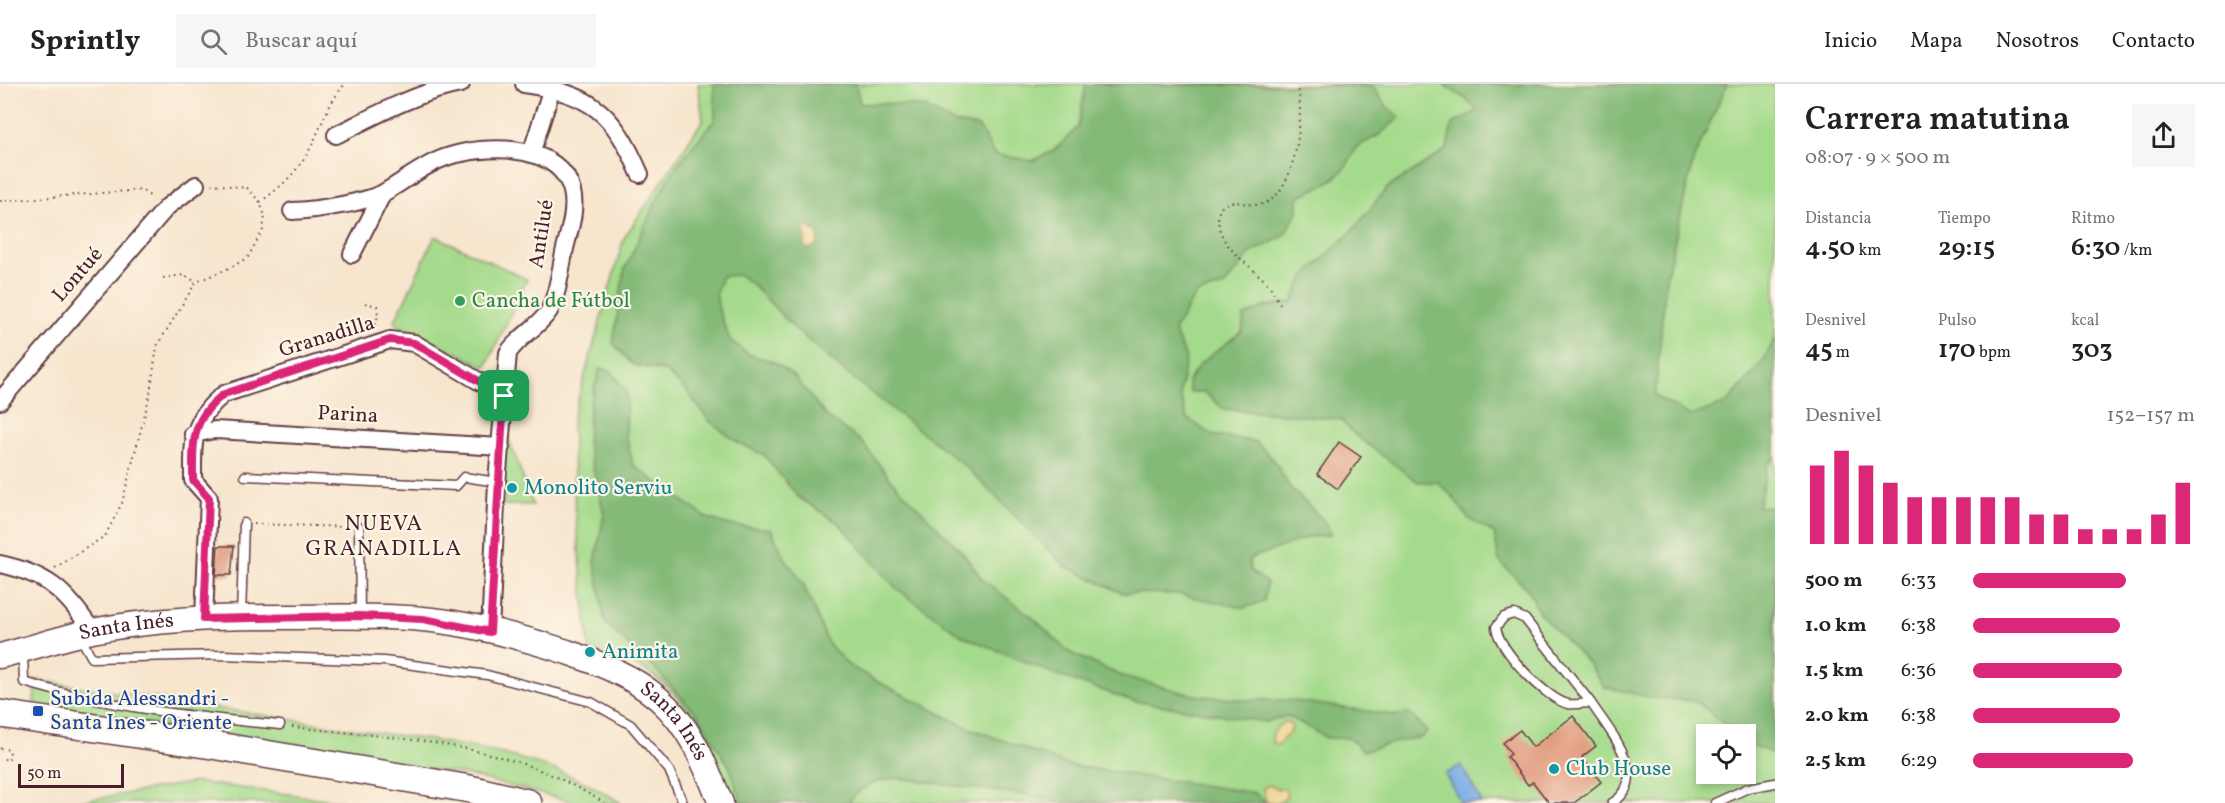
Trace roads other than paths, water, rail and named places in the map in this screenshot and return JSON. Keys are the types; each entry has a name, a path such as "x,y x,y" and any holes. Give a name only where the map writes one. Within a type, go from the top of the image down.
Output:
{"main road":[{"name":"Santa Inés","path":"11,653 86,633 204,619 241,617 360,616 423,619 490,632 536,642 606,666 649,690 673,713 692,740 721,803"},
{"path":"0,714 236,749 470,789 528,803"},
{"path":"0,732 475,803"}],"street":[{"path":"336,135 397,105 444,87 461,84"},
{"path":"524,84 552,88 583,100 606,115 625,138 640,174"},
{"path":"531,154 552,88"},
{"name":"Antilué","path":"292,211 317,210 383,193 428,165 456,154 490,148 531,154 548,161 564,175 572,190 573,210 548,312 516,340 508,353 497,482 490,632"},
{"name":"Lontué","path":"0,401 167,207 196,185"},
{"path":"352,254 383,193"},
{"name":"Granadilla","path":"193,434 211,404 224,394 390,340 414,343 504,396"},
{"name":"Parina","path":"193,434 215,430 501,447"},
{"path":"193,434 193,480 209,498 204,619"},
{"path":"0,564 29,570 52,584 76,606 86,633"}],"lane":[{"path":"245,476 456,486 464,477 497,482"},
{"path":"241,617 244,524"},
{"path":"359,527 360,616"},
{"path":"1591,703 1569,704 1545,692 1505,650 1496,632 1499,621 1509,615 1520,615 1525,619 1591,703 1618,743 1630,770 1628,786 1619,799 1612,803"},
{"path":"86,633 92,658 223,655 384,661 487,675 591,702 631,725 669,770 683,803"},
{"path":"11,653 24,681 75,697 196,717 280,725"},
{"path":"1714,803 1748,788 1775,783"}],"water":[{"path":"1461,765 1482,803 1461,803 1445,774"}],"place":[{"name":"Cancha de Fútbol","path":"460,301"},
{"name":"Monolito Serviu","path":"512,488"},
{"name":"Animita","path":"590,652"},
{"name":"Subida Alessandri - Santa Ines - Oriente","path":"38,711"},
{"name":"Club House","path":"1554,769"}],"district":[{"name":"NUEVA GRANADILLA","path":"384,536"}]}
